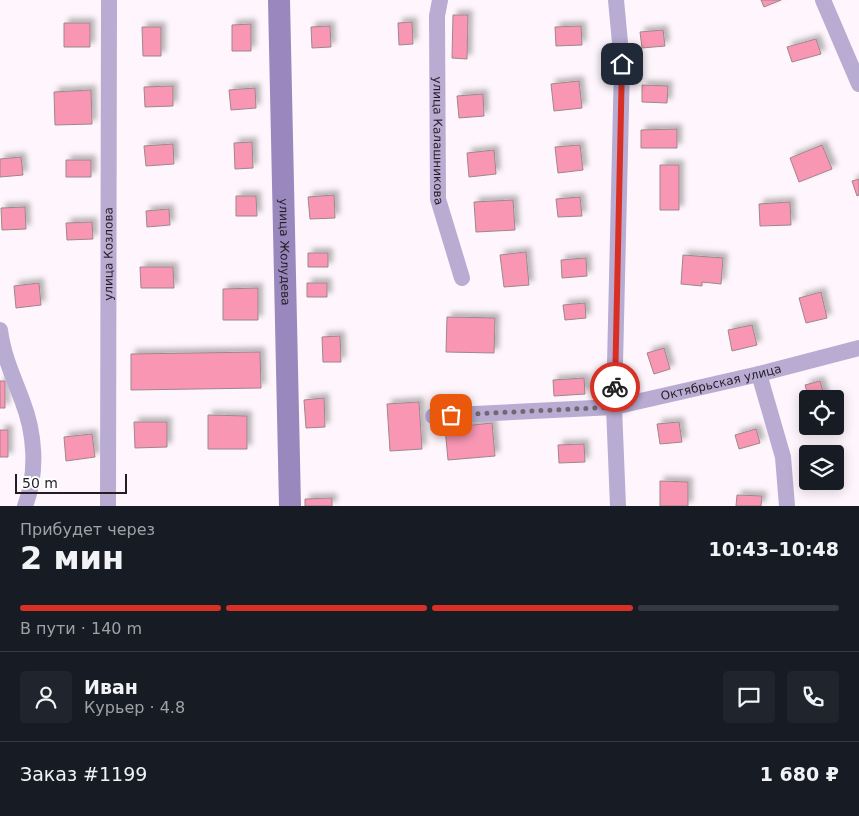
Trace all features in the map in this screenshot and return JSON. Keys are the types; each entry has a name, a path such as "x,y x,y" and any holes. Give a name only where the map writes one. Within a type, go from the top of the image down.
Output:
{"main road":[{"name":"улица Жолудева","path":"279,0 290,506"}],"street":[{"name":"улица Козлова","path":"108,506 109,0"},
{"name":"улица Калашникова","path":"440,0 437,16 438,199 462,278"},
{"path":"616,0 622,64 614,407 618,506"},
{"path":"823,0 859,84"},
{"path":"0,330 2,350 23,402 31,430 34,473 26,506"},
{"name":"Октябрьская улица","path":"433,416 614,407 759,374 859,348"},
{"path":"759,374 783,457 786,506"}],"building":[{"path":"761,0 781,0 764,7"},
{"path":"453,15 468,15 467,59 452,58"},
{"path":"412,22 413,44 399,45 398,23"},
{"path":"64,23 90,23 90,47 64,47"},
{"path":"251,24 251,51 232,51 232,25"},
{"path":"330,26 331,47 312,48 311,27"},
{"path":"581,26 582,45 556,46 555,27"},
{"path":"142,27 161,27 161,56 143,56"},
{"path":"663,30 665,46 642,48 640,32"},
{"path":"816,39 821,54 792,62 787,47"},
{"path":"579,81 582,108 554,111 551,84"},
{"path":"642,85 668,86 667,103 642,102"},
{"path":"173,86 173,106 145,107 144,87"},
{"path":"255,88 256,108 231,110 229,90"},
{"path":"91,90 92,124 55,125 54,92"},
{"path":"483,94 484,116 459,118 457,96"},
{"path":"677,129 677,148 641,148 641,130"},
{"path":"252,142 253,168 235,169 234,143"},
{"path":"173,144 174,164 146,166 144,146"},
{"path":"580,145 583,170 558,173 555,147"},
{"path":"822,145 832,169 799,182 790,158"},
{"path":"494,150 496,174 469,177 467,153"},
{"path":"21,157 23,175 0,177 0,159"},
{"path":"66,160 91,160 91,177 66,177"},
{"path":"660,165 679,165 679,210 660,210"},
{"path":"859,179 859,195 857,196 852,181"},
{"path":"334,195 335,218 310,219 308,197"},
{"path":"236,196 256,196 257,216 236,216"},
{"path":"580,197 582,216 558,217 556,199"},
{"path":"513,200 515,230 476,232 474,202"},
{"path":"790,202 791,225 760,226 759,204"},
{"path":"25,207 26,229 2,230 1,208"},
{"path":"169,209 170,225 147,227 146,211"},
{"path":"92,222 93,239 67,240 66,223"},
{"path":"526,252 529,285 504,287 500,255"},
{"path":"308,253 328,253 328,267 308,267"},
{"path":"683,255 723,258 721,284 702,282 702,286 681,284"},
{"path":"586,258 587,276 562,278 561,260"},
{"path":"140,267 173,267 174,288 141,288"},
{"path":"39,283 41,305 16,308 14,286"},
{"path":"307,283 327,283 327,297 307,297"},
{"path":"258,288 258,320 223,320 223,289"},
{"path":"821,292 827,318 806,323 799,298"},
{"path":"585,303 586,318 565,320 563,305"},
{"path":"447,317 495,318 494,353 446,352"},
{"path":"752,325 757,345 732,351 728,330"},
{"path":"340,336 341,362 323,362 322,337"},
{"path":"664,348 670,369 654,374 647,353"},
{"path":"260,352 261,388 131,390 131,354"},
{"path":"584,378 585,394 554,396 553,380"},
{"path":"0,381 5,381 5,408 0,408"},
{"path":"820,381 822,390 806,390 805,385"},
{"path":"324,398 325,427 306,428 304,400"},
{"path":"419,402 422,449 390,451 387,404"},
{"path":"208,415 247,416 247,449 208,449"},
{"path":"134,422 167,422 167,447 135,448"},
{"path":"679,422 682,442 660,444 657,424"},
{"path":"492,423 495,456 448,460 445,428"},
{"path":"756,429 760,443 739,449 735,435"},
{"path":"0,430 8,430 8,457 0,457"},
{"path":"92,434 95,457 66,461 64,437"},
{"path":"584,444 585,462 559,463 558,445"},
{"path":"660,481 688,482 688,506 660,506"},
{"path":"737,495 762,496 761,506 736,506"},
{"path":"332,498 332,506 305,506 305,499"}],"way so far":[{"path":"451,415 614,407 615,387"}],"route":[{"path":"615,387 622,64"}]}
